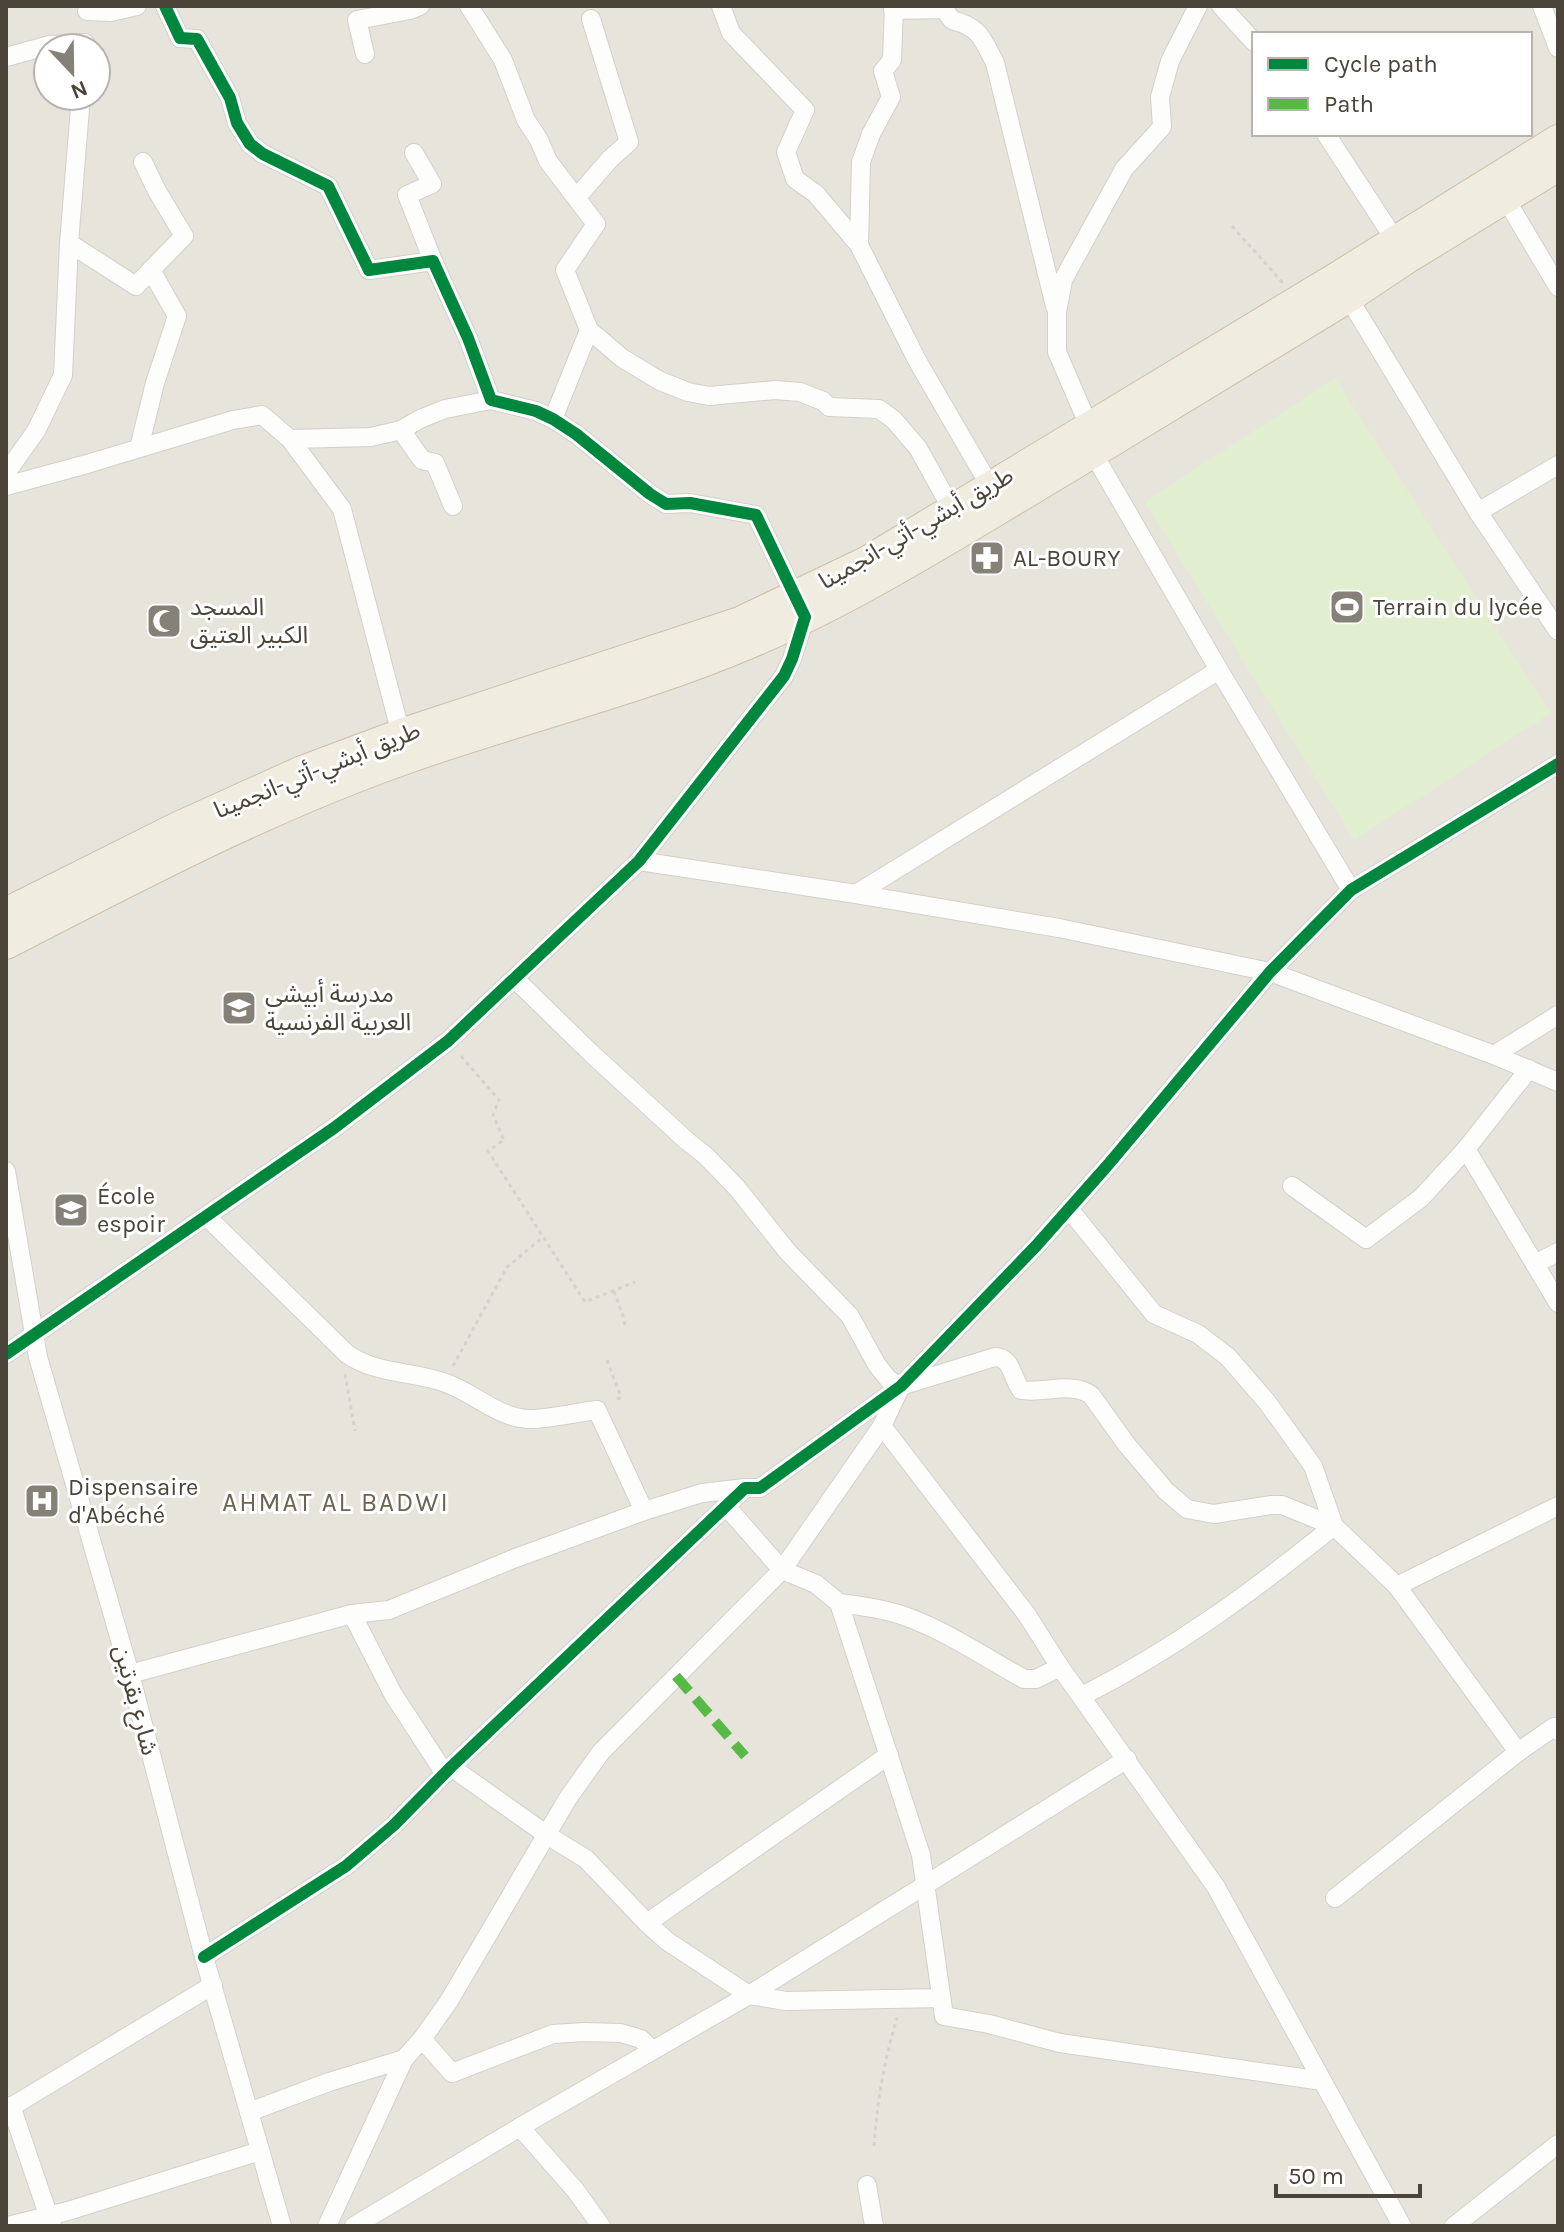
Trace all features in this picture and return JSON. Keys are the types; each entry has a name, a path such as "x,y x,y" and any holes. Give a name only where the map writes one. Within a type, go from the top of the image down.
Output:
{"highway":[{"name":"طريق أبشي-أتي-انجمينا","path":"6,913 302,771 401,734 740,622 800,607 866,562 990,486 1091,439 1299,300 1342,288 1395,240 1558,140"},
{"path":"6,944 185,851 312,793 409,757 663,676 750,643 800,607 965,531 1091,439 1342,288 1409,257 1558,166"}],"street":[{"path":"86,32 88,9 111,12 137,6"},
{"path":"165,6 180,38 197,39 230,98 237,123 250,144 263,154 328,186 369,270 433,261"},
{"path":"365,54 357,20 420,6"},
{"path":"721,6 731,33 805,110 786,152 795,179 816,194 859,245 918,362 990,486"},
{"path":"1198,6 1170,61 1160,97 1162,127 1124,169 1063,280 1057,312 1057,352 1091,439 1219,670 1351,890"},
{"path":"1221,6 1252,40"},
{"path":"1542,6 1558,48"},
{"path":"471,7 503,60 526,120 548,161 596,224 565,270 589,330 622,358 660,381 688,392 709,396 775,390 800,392 823,401 829,407 879,409 894,420 918,448 953,511"},
{"path":"859,245 861,162 871,134 891,97 883,71 892,60 894,8 944,9 952,20 970,25 982,38 995,63 1057,312"},
{"path":"577,197 629,142 591,19"},
{"path":"6,57 32,50"},
{"path":"6,473 36,431 63,375 80,112"},
{"path":"1327,136 1395,240"},
{"path":"414,153 432,184 407,195 491,400"},
{"path":"69,243 136,286 184,236 143,162"},
{"path":"1505,198 1558,287"},
{"path":"139,448 155,383 177,316 151,270"},
{"path":"1342,288 1478,512 1558,631"},
{"path":"553,419 589,330"},
{"path":"6,1354 334,1128 448,1041 639,861 784,676 792,659 800,607 756,515 690,503 666,504 576,434 536,411 491,400 445,409 401,430 371,437 290,439"},
{"path":"6,486 233,420 262,415 290,439 342,509 401,734"},
{"path":"401,430 422,460 435,463 453,506"},
{"path":"1478,512 1558,465"},
{"path":"856,894 1219,670"},
{"path":"130,1674 352,1614 389,1610 513,1559 644,1511 702,1493 760,1488 901,1386 1036,1246 1270,972 1351,890 1558,764"},
{"path":"639,861 1059,928 1270,972 1558,1082"},
{"path":"515,979 737,1188 787,1251 850,1316 877,1365 889,1380 901,1386 1003,1357 1021,1390 1073,1388 1091,1395 1146,1468 1187,1509 1214,1514 1282,1505 1334,1526 1397,1586 1518,1752"},
{"path":"1494,1055 1558,1015"},
{"path":"1292,1186 1366,1239 1421,1198 1466,1149 1529,1069"},
{"path":"1466,1149 1558,1303"},
{"name":"شارع بقرتين","path":"6,1171 38,1357 130,1674 204,1957 282,2226"},
{"path":"1069,1209 1154,1314 1198,1334 1228,1357 1267,1402 1313,1466 1334,1526"},
{"path":"207,1217 347,1354 370,1367 444,1382 501,1413 529,1419 597,1410 644,1511"},
{"path":"1535,1264 1558,1252"},
{"path":"327,2226 404,2059 449,2001 568,1798 601,1752 782,1570 882,1426 901,1386"},
{"path":"882,1426 1027,1615 1060,1667 1216,1887 1402,2226"},
{"path":"204,1957 346,1866 394,1825 745,1488"},
{"path":"726,1506 782,1570 816,1584 839,1603 907,1617 1024,1679 1036,1679 1060,1667"},
{"path":"1397,1586 1558,1506"},
{"path":"1082,1696 1134,1670 1195,1630 1260,1585 1334,1526"},
{"path":"839,1603 921,1855 944,2016 989,2024 1060,2043 1322,2081"},
{"path":"352,1614 393,1694 448,1771 586,1859 667,1941 749,1995 786,2001 941,1998"},
{"path":"1335,1898 1518,1752 1557,1728"},
{"path":"647,1923 889,1755"},
{"path":"354,2226 749,1995 1127,1759"},
{"path":"50,2221 8,2108 213,1985"},
{"path":"422,2039 452,2073 553,2034 621,2033 641,2039 652,2050"},
{"path":"249,2112 329,2082 404,2059"},
{"path":"520,2127 576,2191 601,2226"},
{"path":"1454,2226 1558,2144"},
{"path":"8,2226 50,2221 260,2151"},
{"path":"867,2185 874,2226"}],"path":[{"path":"1232,226 1299,300"},
{"path":"448,1041 499,1100 493,1115 504,1140 488,1151 585,1302 635,1282"},
{"path":"444,1382 507,1267 543,1237"},
{"path":"614,1291 625,1326"},
{"path":"347,1354 344,1378 355,1431"},
{"path":"597,1410 621,1397 607,1360"},
{"path":"874,2146 877,2110 890,2041 902,1999"}],"shaded area":[{"path":"6,6 1558,6 1558,2226 6,2226"}],"green space":[{"name":"Terrain du lycée","path":"1335,378 1551,713 1354,840 1145,502"}],"marked path":[{"path":"676,1676 745,1756"}],"cycle path":[{"path":"6,1354 334,1128 448,1041 639,861 784,676 805,617 756,515 690,503 666,504 553,419 536,411 491,400 468,338 433,261 369,270 328,186 263,154 250,144 237,123 230,98 197,39 180,38 165,6"},
{"path":"204,1957 346,1866 394,1825 745,1488 760,1488 901,1386 1036,1246 1270,972 1351,890 1558,764"}],"place":[{"name":"AL-BOURY","path":"987,558"},
{"name":"Terrain du lycée","path":"1347,607"},
{"name":"المسجد الكبير العتيق","path":"164,621"},
{"name":"مدرسة أبيشي العربية الفرنسية","path":"239,1008"},
{"name":"École espoir","path":"71,1210"},
{"name":"Dispensaire d'Abéché","path":"42,1501"}],"district":[{"name":"AHMAT AL BADWI","path":"336,1502"}]}
